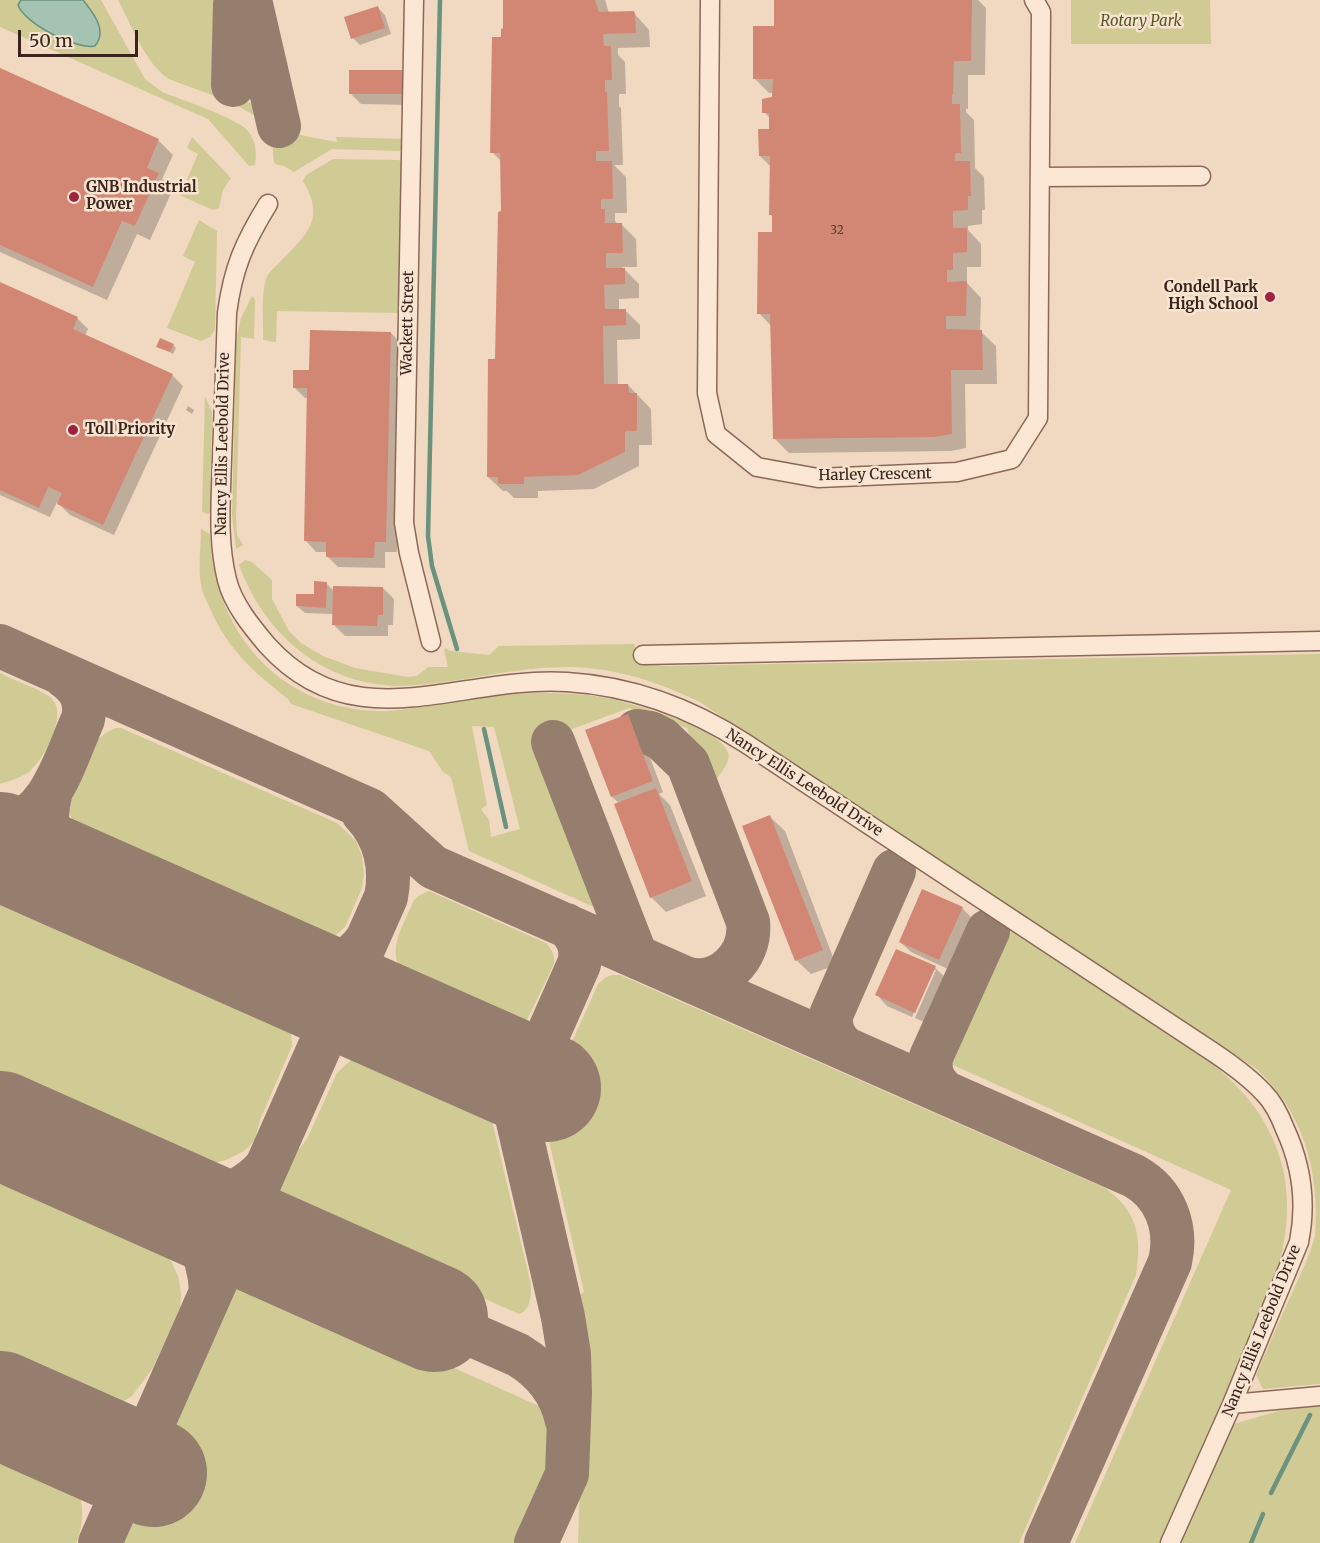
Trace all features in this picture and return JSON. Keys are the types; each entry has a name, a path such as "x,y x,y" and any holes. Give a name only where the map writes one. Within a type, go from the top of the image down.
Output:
{"street":[{"name":"Wackett Street","path":"414,0 404,523 431,642"},
{"name":"Harley Crescent","path":"710,0 707,393 716,434 757,467 818,478 957,472 1012,459 1038,418 1041,12 1035,0"},
{"path":"1040,177 1201,176"},
{"name":"Nancy Ellis Leebold Drive","path":"268,204 247,238 237,261 227,313 221,543 227,582 238,605 254,629 278,657 308,679 355,696 369,698 405,699 512,684 564,682 601,685 636,693 697,716 745,743 1235,1067 1265,1094 1275,1107 1298,1160 1304,1200 1303,1224 1293,1261 1170,1543"},
{"path":"643,655 1320,642"},
{"path":"1232,1404 1320,1396"}],"green space":[{"path":"0,0 101,0 145,79 162,92 241,125 254,142 255,165 249,166 208,119 0,27"},
{"path":"118,0 221,0 219,91 262,110 269,116 278,131 337,142 336,137 404,139 404,149 399,151 332,149 294,172 275,164 270,132 264,123 240,107 169,79 161,73 146,54"},
{"name":"Rotary Park","path":"1071,0 1210,0 1211,44 1071,44"},
{"path":"192,137 231,178 223,190 219,208 213,210 168,190 169,188 181,193 198,154 187,148"},
{"path":"333,159 399,160 402,163 398,313 277,311 276,342 263,340 263,297 268,275 299,243 310,226 313,216 310,195 303,181 306,175"},
{"path":"199,220 217,231 215,330 210,337 201,341 167,328 195,262 183,256"},
{"path":"252,296 255,300 254,339 241,337 236,519 237,535 243,545 236,549 232,515 236,340 241,318"},
{"path":"205,396 212,412 210,512 208,514 202,512"},
{"path":"201,529 210,534 214,569 223,601 238,631 257,657 281,678 309,695 341,706 376,711 516,694 558,693 602,697 632,704 709,734 722,744 728,753 727,764 715,781 702,773 687,728 629,708 545,739 606,903 596,908 469,851 451,777 443,772 429,751 291,704 254,670 225,637 204,594 200,571","holes":["472,726 494,727 520,829 491,837 489,820 481,809 487,805"]},
{"path":"245,560 252,562 272,580 272,599 289,631 301,643 323,656 355,668 408,677 417,676 428,667 448,667 444,650 446,648 450,651 489,655 499,646 635,644 635,662 664,666 1320,654 1320,1384 1263,1389 1256,1375 1311,1250 1315,1236 1316,1212 1311,1165 1305,1143 1285,1103 1272,1085 1255,1068 698,701 636,677 588,668 552,667 417,685 387,685 358,680 332,671 307,656 286,638 267,617 251,592 239,565"},
{"path":"0,673 50,697 55,704 57,714 53,736 36,765 23,775 0,784"},
{"path":"121,728 337,823 356,841 362,856 364,875 362,888 345,927 336,935 320,938 302,934 78,830 72,818 70,804 71,788 76,773 83,758 93,745 104,734"},
{"path":"0,890 258,1005 277,1014 287,1023 292,1046 260,1120 255,1140 244,1151 226,1160 210,1164 183,1165 0,1084"},
{"path":"429,891 546,943 553,955 554,964 527,1020 514,1024 407,978 400,969 396,959 397,940 414,900"},
{"path":"999,923 1208,1060 1234,1083 1254,1107 1270,1132 1280,1159 1286,1187 1287,1217 1283,1249 1274,1282 1159,1543 1075,1543 1231,1190 944,1061 942,1051"},
{"path":"612,975 620,975 1105,1188 1125,1206 1138,1237 1136,1275 1019,1543 578,1543 585,1327 580,1295 584,1292 546,1128 553,1130 585,1066 566,1055 598,984"},
{"path":"365,1057 376,1059 489,1108 531,1285 530,1302 523,1312 519,1314 278,1207 275,1195 291,1159 307,1139 337,1073 351,1060"},
{"path":"0,1166 136,1226 171,1261 178,1276 181,1293 180,1308 153,1368 132,1396 121,1403 102,1408 81,1407 0,1374"},
{"path":"247,1275 550,1411 556,1436 556,1460 520,1543 123,1543 239,1282"},
{"path":"1320,1406 1320,1543 1182,1543 1234,1424 1289,1408"},
{"path":"0,1435 49,1457 70,1476 82,1504 82,1524 76,1543 0,1543"}],"shaded area":[{"path":"21,0 83,0 98,22 99,40 95,46 86,46 52,34 22,12 18,5"}],"building":[{"path":"503,0 595,0 599,12 634,11 636,33 603,34 604,46 611,46 612,80 605,80 609,151 596,151 596,161 612,161 613,199 601,199 601,209 605,209 605,223 622,223 623,253 606,253 606,268 625,268 625,284 604,285 605,309 626,309 626,325 603,326 604,384 628,384 629,393 637,393 637,431 625,431 625,452 578,475 524,477 524,484 498,484 498,477 487,477 488,359 495,359 498,212 501,211 500,153 490,153 492,37 501,37"},
{"path":"774,0 972,0 971,61 954,61 952,95 952,104 960,104 961,153 955,153 955,161 970,161 971,196 968,196 968,210 953,211 953,228 967,228 967,252 953,253 953,270 947,270 947,282 967,281 966,316 946,316 946,329 982,330 983,370 951,370 952,434 935,437 773,439 770,314 757,314 758,232 772,232 772,215 769,215 770,156 759,156 758,129 769,129 769,113 762,113 762,99 772,97 773,79 753,79 753,26 774,26"},
{"path":"378,6 385,28 351,39 344,17"},
{"name":"GNB Industrial Power","path":"0,68 159,139 147,168 159,173 135,226 122,221 93,287 0,245"},
{"path":"349,70 402,70 402,94 349,94"},
{"name":"Toll Priority","path":"0,282 78,317 73,329 173,374 103,525 57,504 62,493 48,487 39,508 0,490"},
{"path":"310,330 391,332 386,542 375,542 374,558 326,557 326,542 304,541 307,388 293,388 293,370 309,370"},
{"path":"160,338 174,344 170,352 156,347"},
{"path":"314,581 327,582 326,608 296,606 296,594 314,594"},
{"path":"333,586 383,587 383,615 378,615 377,626 332,625"},
{"path":"628,714 653,781 611,797 585,730"},
{"path":"656,788 692,881 650,898 614,804"},
{"path":"770,815 823,950 795,961 742,826"},
{"path":"922,889 963,907 939,960 899,942"},
{"path":"896,949 936,966 915,1013 875,995"}],"waterway":[{"path":"440,0 428,536 432,566 457,649"},
{"path":"484,729 506,827"},
{"path":"1271,1493 1310,1415"},
{"path":"1251,1543 1263,1514"}],"taxiway":[{"path":"250,0 279,126"},
{"path":"233,85 235,5"},
{"path":"0,646 370,810 433,867 1134,1176 1145,1183 1161,1201 1167,1212 1172,1236 1170,1262 1046,1543"},
{"path":"0,830 17,824 32,814 44,801 62,770 84,712 81,694 64,676"},
{"path":"637,731 650,733 662,739 688,764 748,922 745,947 731,967 710,979 685,978"},
{"path":"553,742 636,956"},
{"path":"51,791 47,816 51,840 61,860 79,878 260,960 295,972 314,972 331,968 354,954 367,940"},
{"path":"100,1543 386,897 388,874 385,852 377,832 363,813"},
{"path":"845,1048 834,1033 831,1015 894,871"},
{"path":"536,1543 567,1474 569,1354 563,1317 516,1113 518,1102 579,964 578,943 574,933 566,925"},
{"path":"946,1093 933,1078 931,1057 988,931"},
{"path":"26,1137 156,1193 185,1201 214,1198 234,1191 260,1174 267,1166"},
{"path":"148,1193 174,1210 194,1234 206,1261 211,1292"},
{"path":"434,1318 527,1361 550,1383 567,1421"}],"runway":[{"path":"0,846 547,1088"},
{"path":"0,1125 434,1318"},
{"path":"0,1405 153,1473"}],"place":[{"name":"GNB Industrial Power","path":"74,197"},
{"name":"Condell Park High School","path":"1270,297"},
{"name":"Toll Priority","path":"73,430"}]}
